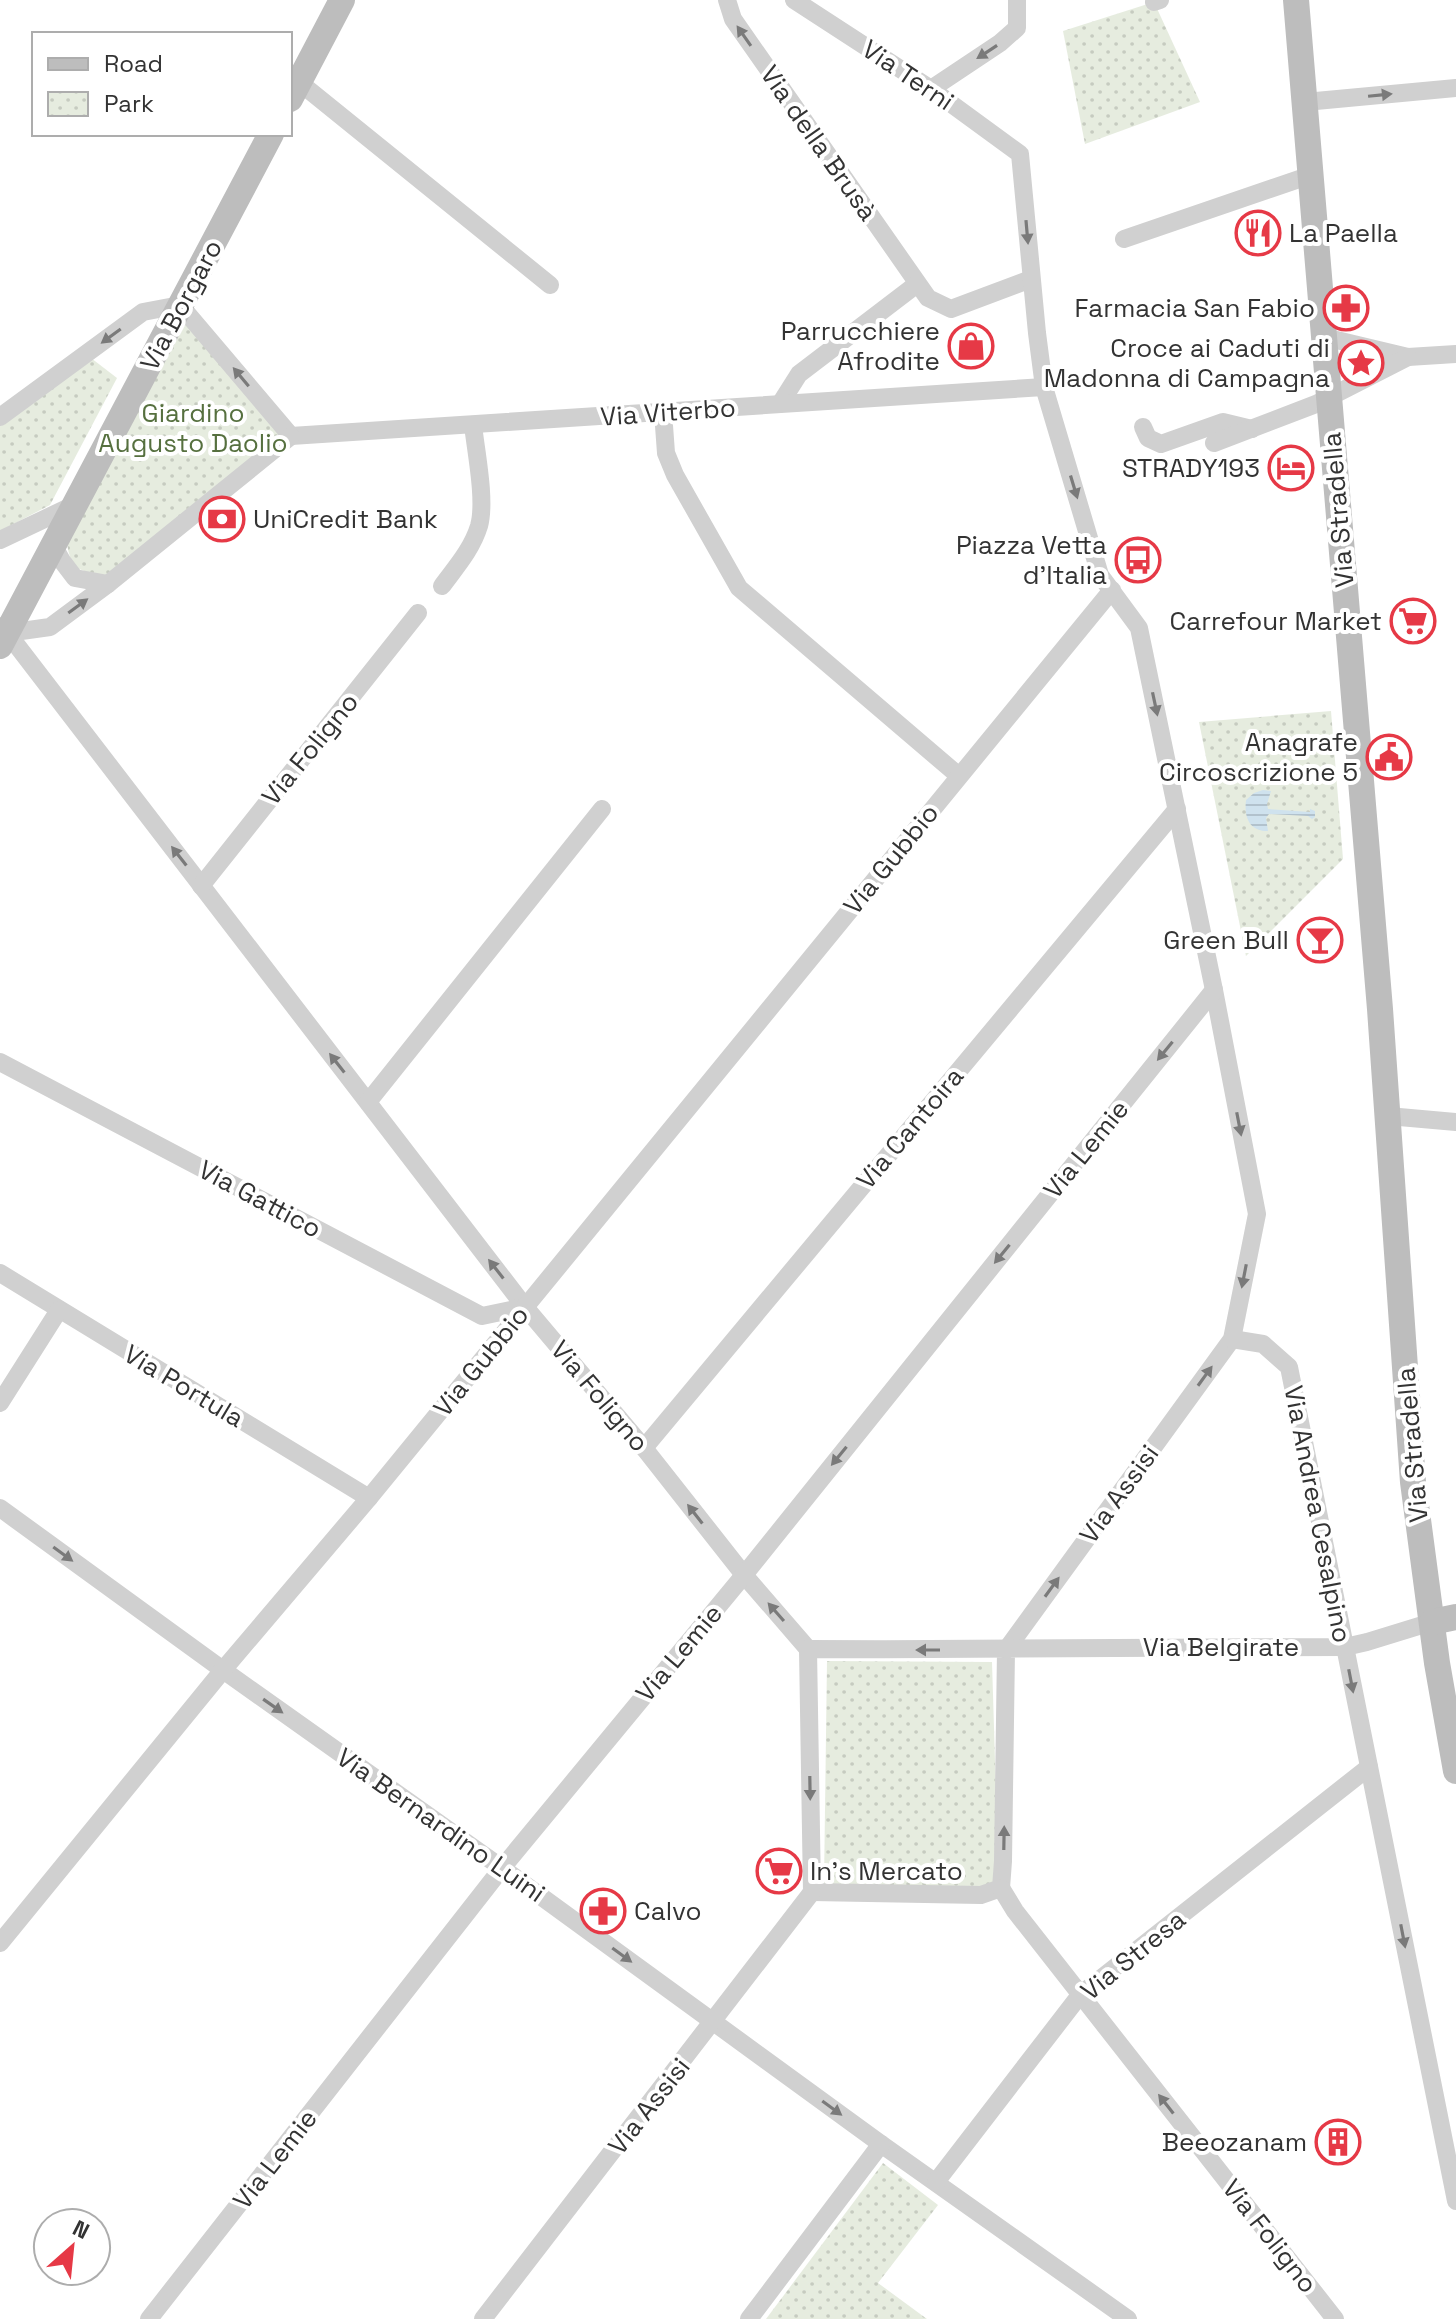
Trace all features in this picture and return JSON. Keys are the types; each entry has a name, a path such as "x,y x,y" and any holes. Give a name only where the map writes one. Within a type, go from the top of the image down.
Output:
{"street":[{"path":"342,0 294,90 550,285"},
{"name":"Via della Brusà","path":"727,0 733,19 928,298 951,309 1031,279"},
{"name":"Via Terni","path":"794,0 931,89 1020,154 1031,279"},
{"path":"931,89 1017,28 1017,0"},
{"name":"Via Stradella","path":"1296,0 1388,1116 1413,1482 1444,1619 1456,1771"},
{"path":"1305,102 1456,88"},
{"name":"Via Borgaro","path":"2,634 76,504 270,136"},
{"path":"1124,239 1311,175"},
{"path":"1031,279 1044,387 1100,575 1139,628 1257,1214 1232,1339"},
{"path":"780,404 799,374 917,284"},
{"path":"0,417 143,312 180,305 291,436 50,627 2,634"},
{"path":"1324,337 1408,357 1456,354"},
{"path":"1214,443 1328,397 1408,357"},
{"name":"Via Viterbo","path":"291,436 1044,387"},
{"path":"663,412 666,453 675,475 739,588 959,776"},
{"path":"1143,427 1148,438 1161,444 1223,422 1252,429"},
{"path":"442,586 470,547 479,525 482,509 473,425"},
{"path":"0,540 76,504"},
{"path":"53,545 75,578 108,584"},
{"name":"Via Gubbio","path":"0,1943 223,1670 369,1498 1112,590"},
{"name":"Via Foligno","path":"201,886 418,613"},
{"name":"Via Foligno","path":"2,634 201,886 525,1307 808,1649"},
{"path":"368,1102 602,809"},
{"name":"Via Cantoira","path":"644,1448 1177,809"},
{"name":"Via Lemie","path":"149,2319 502,1868 744,1575 1214,990"},
{"name":"Via Gattico","path":"0,1062 482,1316 525,1307"},
{"path":"1388,1116 1456,1122"},
{"name":"Via Portula","path":"0,1273 369,1498"},
{"path":"0,1403 59,1310"},
{"name":"Via Andrea Cesalpino","path":"1232,1339 1263,1344 1289,1367 1456,2201"},
{"name":"Via Assisi","path":"1006,1650 1232,1339"},
{"name":"Via Bernardino Luini","path":"0,1508 1128,2319"},
{"name":"Via Belgirate","path":"808,1649 1345,1647 1444,1619"},
{"path":"808,1649 812,1892 981,1895 1001,1888 1006,1650"},
{"name":"Via Stresa","path":"936,2182 1080,1995 1369,1767"},
{"name":"Via Foligno","path":"1001,1888 1080,1995 1335,2319"},
{"name":"Via Assisi","path":"483,2319 812,1892"},
{"path":"749,2319 881,2144"}],"green space":[{"path":"1154,2 1200,102 1085,144 1063,31"},
{"name":"Giardino Augusto Daolio","path":"180,315 280,436 108,576 82,570 76,567 70,556 66,536"},
{"path":"91,358 117,378 50,505 0,531 0,425"},
{"path":"1331,711 1343,859 1246,956 1199,722"},
{"path":"827,1661 992,1662 999,1891 824,1884"},
{"path":"883,2163 938,2205 878,2283 927,2319 766,2319"}],"water":[{"path":"1263,790 1271,791 1268,809 1310,812 1310,809 1315,811 1315,817 1269,814 1266,818 1268,831 1256,829 1247,817 1246,800"}],"place":[{"name":"La Paella","path":"1258,233"},
{"name":"Farmacia San Fabio","path":"1346,308"},
{"name":"Parrucchiere Afrodite","path":"971,346"},
{"name":"Croce ai Caduti di Madonna di Campagna","path":"1361,363"},
{"name":"STRADY193","path":"1291,468"},
{"name":"UniCredit Bank","path":"222,519"},
{"name":"Piazza Vetta d'Italia","path":"1138,560"},
{"name":"Carrefour Market","path":"1413,621"},
{"name":"Anagrafe Circoscrizione 5","path":"1389,757"},
{"name":"Green Bull","path":"1320,940"},
{"name":"In's Mercato","path":"779,1871"},
{"name":"Calvo","path":"603,1911"},
{"name":"Beeozanam","path":"1338,2142"}]}
